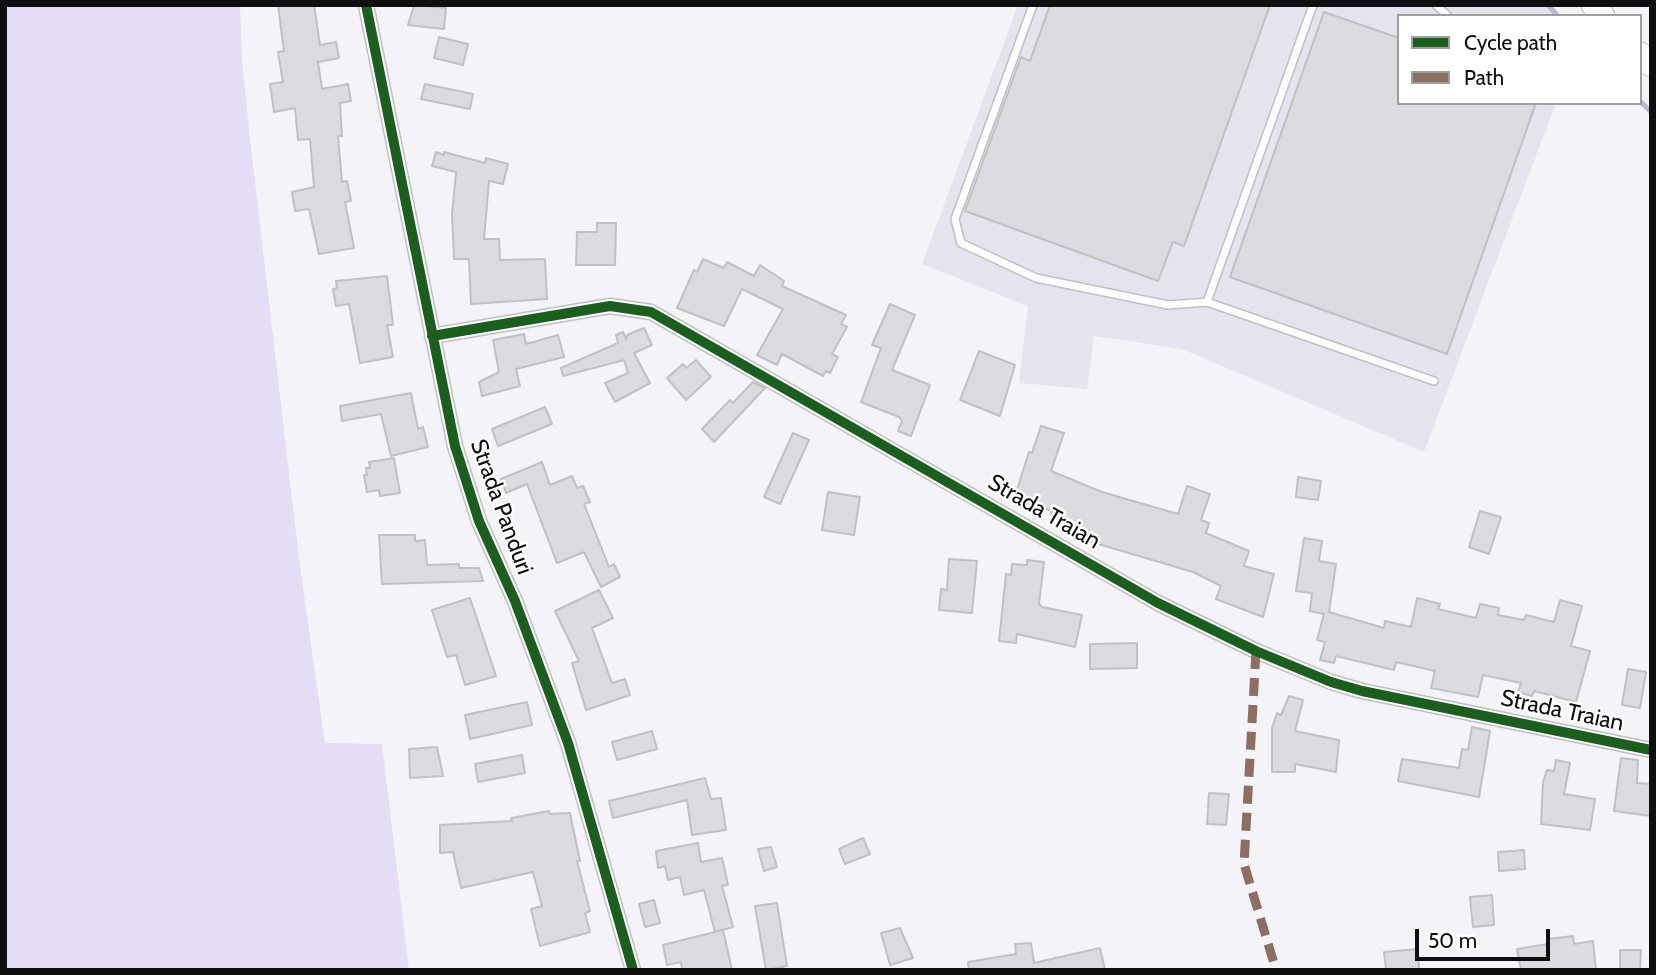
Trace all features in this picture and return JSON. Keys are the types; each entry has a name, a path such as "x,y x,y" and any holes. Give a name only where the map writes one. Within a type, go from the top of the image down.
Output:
{"street":[{"name":"Strada Panduri","path":"366,5 432,336 466,485 534,649 564,731 633,970"},
{"name":"Strada Traian","path":"432,336 610,306 651,312 1158,603 1256,651 1331,682 1362,691 1651,750"}],"lane":[{"path":"1033,5 955,219 957,237 961,243 1036,278 1168,305 1207,302 1434,381"},
{"path":"1207,302 1313,5"}],"shaded area":[{"path":"5,5 240,5 242,61 250,139 299,559 325,743 382,744 409,970 5,970"},
{"path":"1018,5 1546,5 1554,14 1397,14 1397,105 1555,105 1424,452 1182,349 1094,336 1087,389 1019,383 1028,306 922,264"}],"building":[{"path":"278,5 314,5 320,45 336,42 339,58 318,62 322,89 348,84 351,101 340,103 342,136 338,136 342,182 347,181 351,201 345,202 354,248 319,254 309,209 295,211 292,192 314,187 310,139 298,140 295,108 274,112 270,84 283,82 278,52 284,51"},
{"path":"414,5 446,8 444,29 408,25"},
{"path":"1050,5 1270,5 1184,246 1173,242 1158,281 965,211 1021,57 1030,61"},
{"path":"1324,12 1397,37 1397,105 1535,105 1447,354 1230,277"},
{"path":"439,37 468,44 463,65 434,58"},
{"path":"425,84 473,94 470,109 421,99"},
{"path":"436,152 485,163 486,158 508,164 503,184 489,181 484,239 499,239 500,260 545,259 547,299 471,304 469,259 454,259 452,214 456,172 432,166"},
{"path":"597,223 616,223 615,265 576,265 577,232 597,232"},
{"path":"703,259 724,268 727,262 754,276 760,265 784,281 782,286 846,315 841,324 847,327 832,354 838,357 830,373 826,371 823,376 782,354 777,365 757,355 783,309 742,289 724,326 677,308 694,270 697,272"},
{"path":"387,276 393,325 387,325 393,357 360,363 349,304 336,306 333,289 337,288 336,281"},
{"path":"890,304 915,315 892,370 930,385 911,436 898,431 902,421 899,417 861,402 881,348 872,345"},
{"path":"644,328 652,345 634,353 650,383 615,402 605,383 628,373 624,360 563,376 561,368 618,343 616,335 623,332 626,339 627,335"},
{"path":"524,334 526,344 558,335 564,357 516,369 520,386 482,396 479,382 499,372 493,340"},
{"path":"979,351 1015,365 1000,416 960,400"},
{"path":"696,360 711,377 686,400 667,378 683,364 686,368"},
{"path":"753,382 765,388 714,442 702,429 730,400 733,403"},
{"path":"411,393 418,429 423,427 428,447 391,456 381,414 342,421 340,406"},
{"path":"545,407 552,424 498,446 492,429"},
{"path":"1041,426 1064,433 1051,471 1102,492 1178,514 1187,486 1210,494 1201,520 1209,523 1206,533 1249,551 1244,566 1274,574 1263,617 1216,599 1221,586 1193,572 1088,541 1091,532 1051,515 1052,511 1014,499 1029,452 1032,453"},
{"path":"793,433 809,440 780,504 764,497"},
{"path":"394,458 400,493 380,496 379,490 367,492 364,475 367,475 366,468 370,468 369,462"},
{"path":"542,462 550,485 572,476 577,488 583,486 590,502 584,504 609,567 614,564 620,577 601,587 584,552 557,563 527,484 506,493 501,479"},
{"path":"1298,477 1321,481 1318,500 1296,497"},
{"path":"828,492 860,497 854,535 822,530"},
{"path":"1480,511 1501,517 1489,554 1469,547"},
{"path":"379,535 415,535 415,541 425,540 427,565 459,564 459,568 479,568 483,581 382,584"},
{"path":"1304,538 1322,541 1319,561 1336,564 1329,612 1384,628 1385,621 1411,627 1417,598 1440,604 1438,609 1476,618 1480,604 1499,608 1498,615 1524,620 1526,615 1554,622 1560,600 1582,606 1571,646 1590,651 1576,702 1534,691 1532,696 1518,692 1521,683 1483,675 1478,697 1431,688 1435,671 1396,662 1394,670 1336,656 1334,663 1320,660 1325,642 1317,640 1324,614 1310,611 1312,593 1296,591"},
{"path":"949,559 977,561 972,613 939,610 941,589 947,590"},
{"path":"1027,560 1044,562 1039,604 1042,607 1082,615 1075,647 1017,634 1016,643 999,641 1006,574 1011,575 1012,564 1027,565"},
{"path":"599,590 613,618 592,628 612,683 625,679 630,695 586,710 572,663 579,661 555,611"},
{"path":"470,598 496,676 465,685 456,655 447,657 432,610"},
{"path":"1137,643 1137,668 1090,669 1090,644"},
{"path":"1628,669 1646,672 1640,708 1622,705"},
{"path":"1289,696 1303,700 1295,731 1339,740 1336,772 1295,764 1295,772 1272,772 1272,728 1277,713 1281,715"},
{"path":"527,702 532,725 470,739 465,715"},
{"path":"1472,727 1490,731 1479,797 1398,781 1402,759 1459,768 1462,749 1468,750"},
{"path":"652,731 657,749 617,760 612,742"},
{"path":"437,747 443,776 410,778 409,749"},
{"path":"522,755 525,773 478,782 475,764"},
{"path":"1621,758 1638,760 1637,783 1651,784 1651,816 1614,811"},
{"path":"1556,760 1570,763 1564,794 1595,799 1590,830 1541,824 1543,782 1547,770 1554,771"},
{"path":"705,778 711,799 721,798 726,830 692,835 687,800 613,818 609,801"},
{"path":"1209,793 1229,794 1226,825 1207,824"},
{"path":"549,811 550,814 570,813 580,861 577,861 590,911 585,913 590,932 540,946 531,909 542,906 533,872 461,888 453,852 440,853 440,825 512,821 511,818"},
{"path":"863,838 870,854 845,864 839,849"},
{"path":"698,843 701,862 722,858 728,885 722,886 733,927 715,932 704,890 684,895 680,877 668,880 665,866 658,868 656,851"},
{"path":"771,847 777,867 764,871 758,849"},
{"path":"1524,850 1525,869 1499,871 1498,852"},
{"path":"1492,895 1494,925 1473,927 1470,897"},
{"path":"654,900 660,923 645,927 639,904"},
{"path":"777,903 787,966 766,970 755,906"},
{"path":"900,928 913,958 890,965 881,933"},
{"path":"723,930 732,970 682,970 681,962 667,965 663,945"},
{"path":"1573,936 1574,944 1593,941 1596,970 1521,970 1517,949 1548,944 1548,939"},
{"path":"1031,943 1034,963 1100,948 1105,970 969,970 968,962 1016,954 1015,944"},
{"path":"1418,949 1419,970 1386,970 1384,952"},
{"path":"1620,950 1641,950 1640,970 1620,970"}],"waterway":[{"path":"1548,5 1556,14"},
{"path":"1642,103 1651,112"}],"marked path":[{"path":"1256,651 1244,864 1276,970"}],"cycle path":[{"path":"366,5 455,446 479,521 515,601 568,743 633,970"},
{"path":"432,336 610,306 651,312 1158,603 1256,651 1331,682 1362,691 1651,750"}]}
